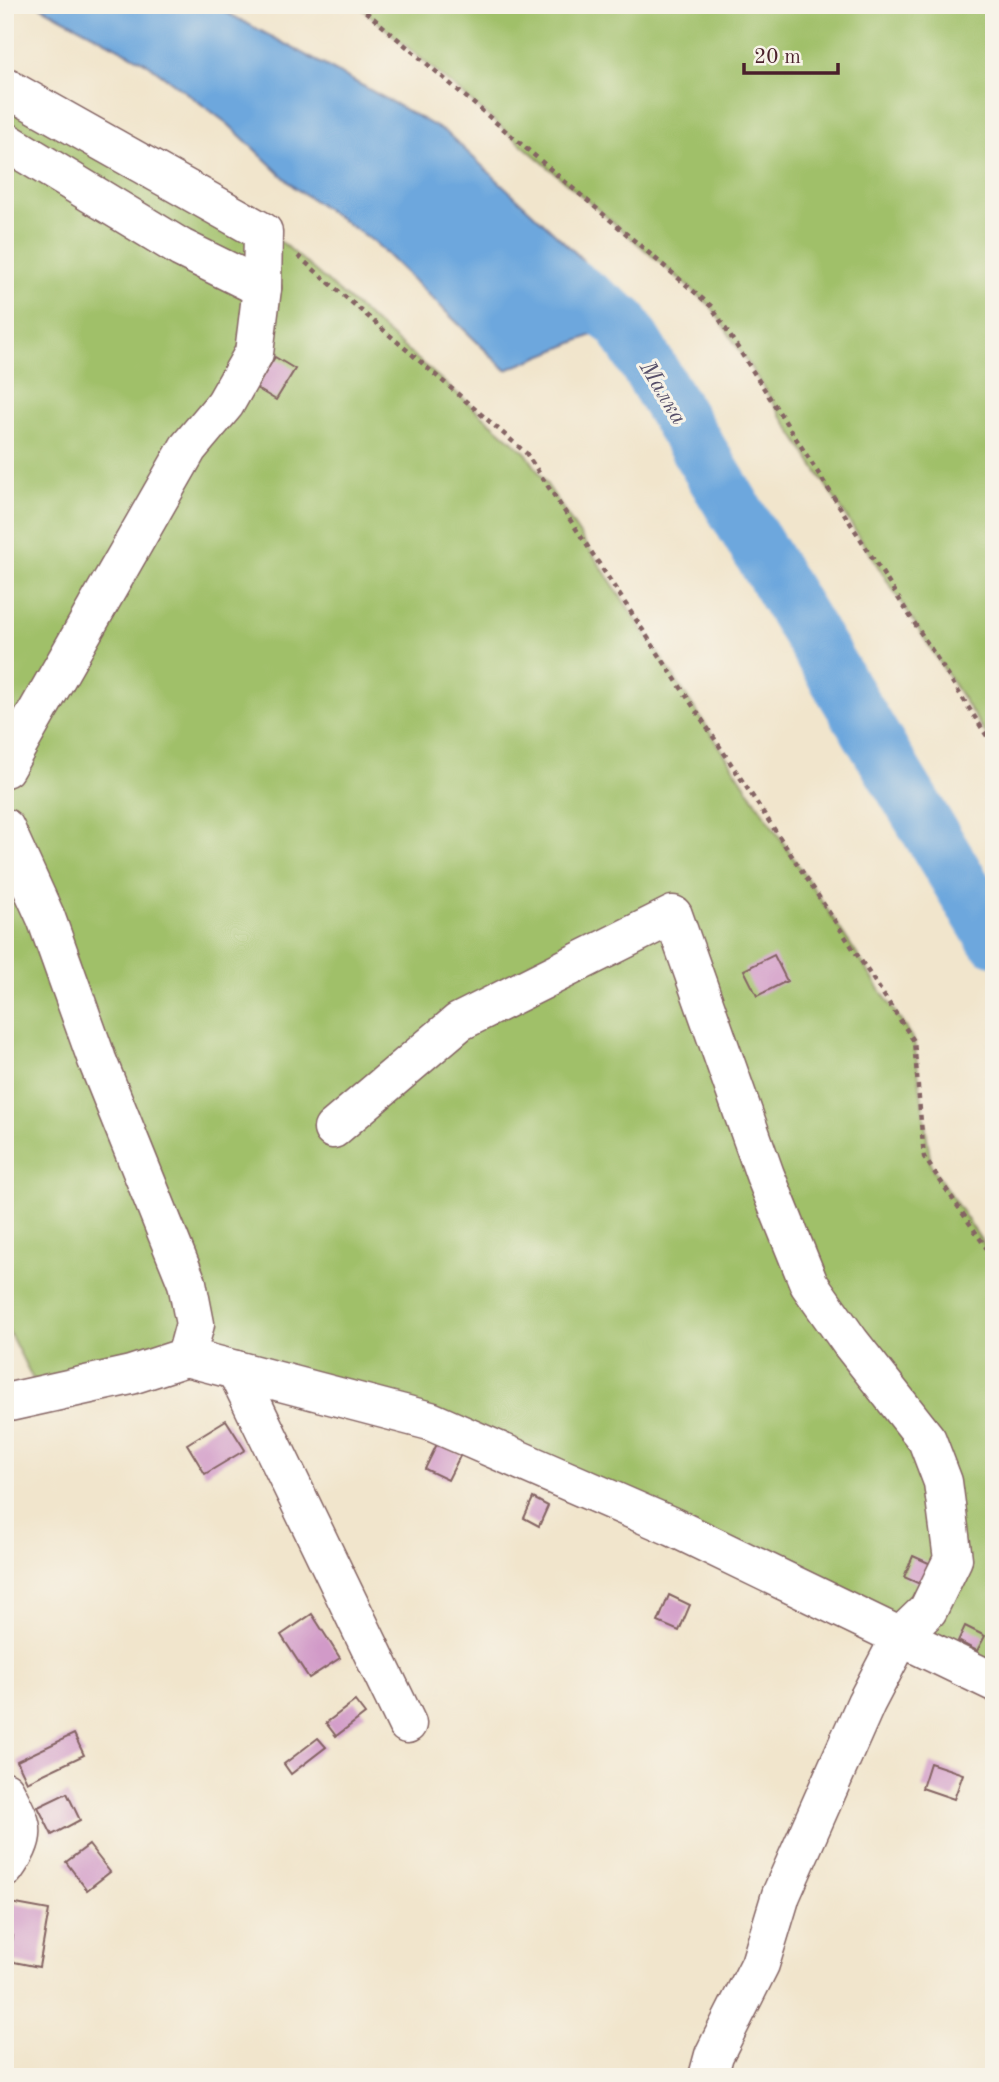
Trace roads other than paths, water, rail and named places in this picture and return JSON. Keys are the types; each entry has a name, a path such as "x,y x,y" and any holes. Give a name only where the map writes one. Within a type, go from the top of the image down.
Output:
{"street":[{"path":"5,88 263,232 262,288 254,353 225,404 188,448 5,768"},
{"path":"5,141 181,248 262,288"},
{"path":"5,828 46,918 97,1060 187,1283 195,1324 186,1357"},
{"path":"333,1129 459,1022 673,915 765,1175 810,1284 850,1342 927,1440 943,1482 953,1559 928,1611 901,1636 866,1703 781,1895 760,1964 714,2055 708,2077"},
{"path":"5,1403 131,1375 186,1357 430,1420 673,1527 994,1682"},
{"path":"236,1370 407,1724"},
{"path":"5,1791 23,1827 18,1851 5,1868"}],"water":[{"path":"38,5 213,5 361,85 447,133 581,258 622,323 506,370 374,242 295,188 228,124 145,62"}],"waterway":[{"name":"Малка","path":"559,278 622,323 994,938"}]}
